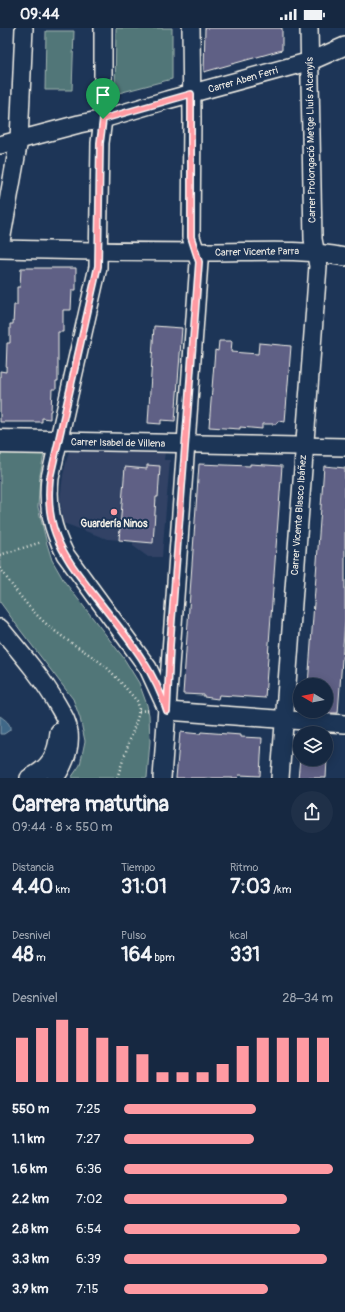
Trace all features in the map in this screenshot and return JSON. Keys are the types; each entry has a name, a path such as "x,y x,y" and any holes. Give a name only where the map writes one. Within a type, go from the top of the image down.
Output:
{"street":[{"path":"0,248 19,140 24,28"},
{"path":"103,28 103,119 100,143 98,266 54,442 49,488 50,508 56,536 66,554 84,582 148,668 164,702 159,711"},
{"path":"162,778 159,711 170,645 199,262 191,237 191,28"},
{"name":"Carrer Prolongació Metge Lluís Alcanyís","path":"309,28 312,236 316,252"},
{"name":"Carrer Aben Ferri","path":"0,145 103,119 310,61 345,46"},
{"name":"Carrer Vicente Parra","path":"0,248 196,252 295,251 316,252 345,257"},
{"name":"Carrer Vicente Blasco Ibáñez","path":"280,778 318,266 316,252"},
{"name":"Carrer Isabel de Villena","path":"0,436 54,442 345,447"},
{"name":"Carrer Isabel de Villena","path":"0,447 54,442"},
{"path":"0,628 50,691 66,720 69,735 68,749 65,761 55,778"},
{"path":"136,651 149,656 155,656 164,654 170,645"},
{"path":"29,778 41,772 48,765 57,748 59,729 50,691"},
{"path":"159,711 345,724"}],"path":[{"path":"0,555 48,540"},
{"path":"0,568 14,590 48,626 88,653 107,668 137,701 139,711 117,778"},
{"path":"139,711 159,711"}],"shaded area":[{"name":"Guardería Ninos","path":"69,451 165,452 164,460 170,460 162,557 148,557 133,546 133,541 107,539 63,523 60,500 63,475"},
{"path":"0,716 10,725 10,730 4,734 0,734"}],"green space":[{"path":"116,28 172,28 172,79 115,94"},
{"path":"46,31 74,31 72,90 45,90"},
{"path":"0,452 44,454 40,475 38,507 52,560 64,581 123,657 139,683 149,715 150,741 147,778 71,778 80,765 85,741 80,718 73,699 0,602"}],"building":[{"path":"205,28 282,28 282,50 204,72"},
{"path":"21,268 76,268 76,290 72,290 71,310 63,310 63,332 58,332 58,381 56,381 56,389 52,389 50,419 42,418 42,422 0,422 0,371 6,372 7,343 10,343 10,324 13,324 14,305 17,305 17,287 20,287"},
{"path":"154,326 182,328 175,421 161,420 161,424 148,423"},
{"path":"219,341 232,341 231,352 258,354 259,343 291,346 285,422 278,421 276,424 262,424 262,429 209,427 215,350 218,351"},
{"path":"199,464 250,466 250,464 282,466 265,698 219,695 218,699 204,697 204,695 183,694"},
{"path":"147,465 160,466 153,543 119,540 125,467 147,469"},
{"path":"324,466 345,468 345,620 338,713 333,713 333,678 309,678"},
{"path":"180,732 200,734 201,732 262,738 260,776 239,775 238,778 176,778"},
{"path":"299,766 327,766 326,778 298,778"}],"place":[{"name":"Guardería Ninos","path":"114,512"}],"route":[{"path":"191,94 191,237 199,262 170,645 167,711 148,668 84,582 66,554 54,531 50,508 50,478 98,266 100,143 103,119 191,94"}]}
